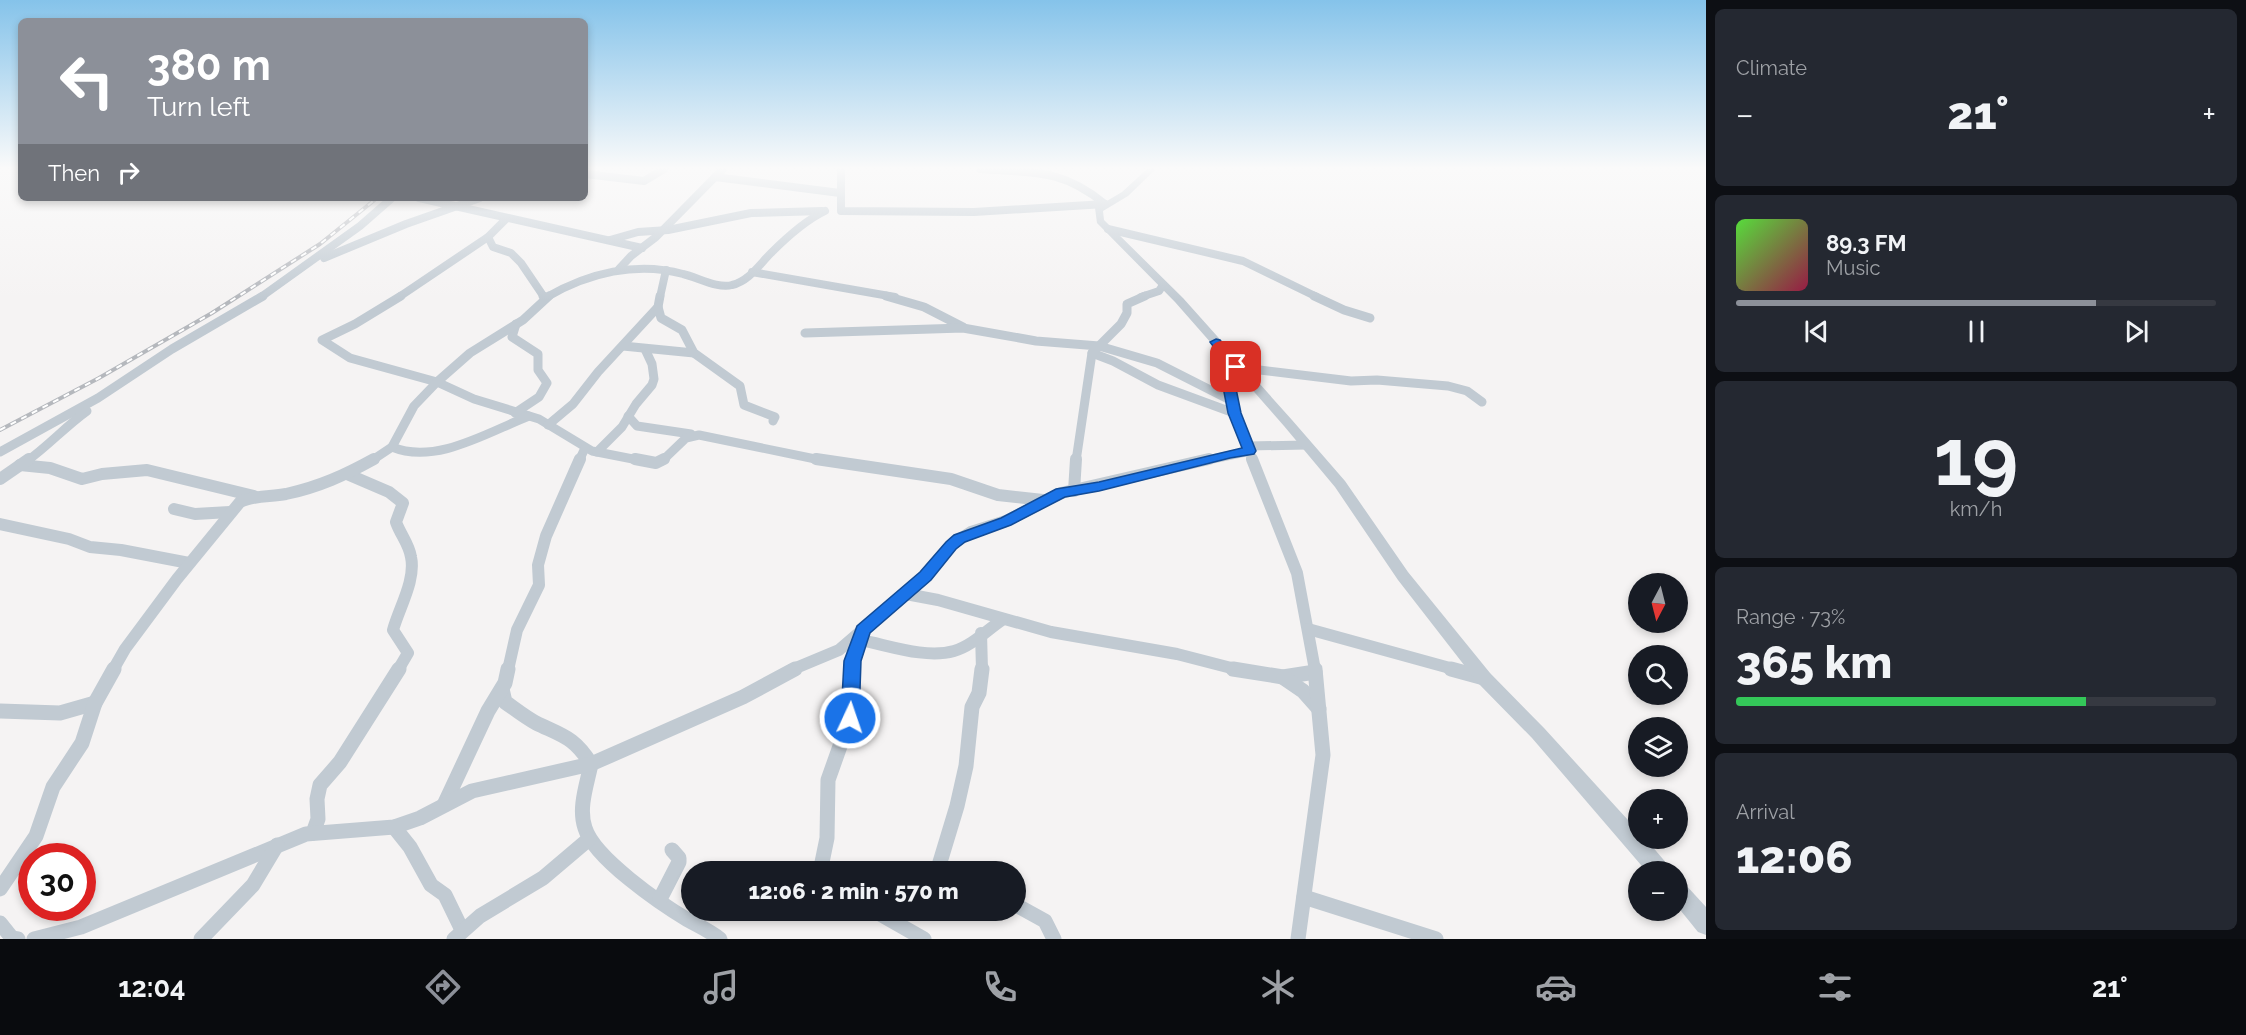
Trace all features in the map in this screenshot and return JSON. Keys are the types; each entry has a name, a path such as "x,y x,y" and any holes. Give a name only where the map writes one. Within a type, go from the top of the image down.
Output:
{"street":[{"path":"0,452 98,398 139,370 273,290 375,213"},
{"path":"313,262 440,213"},
{"path":"481,213 642,248"},
{"path":"619,269 680,213"},
{"path":"610,240 638,232 661,231 758,213"},
{"path":"20,465 50,468 82,479 102,474 147,470 255,496 272,496 312,488 374,460 392,447 414,406 437,382 475,349 516,324 545,298 572,283 619,269 650,267 729,286 738,283 752,272 772,252 821,213"},
{"path":"1098,213 1108,229 1216,342 1340,484 1403,576 1484,678 1538,733 1651,861"},
{"path":"506,219 488,237 404,294 355,324 322,340 358,361 437,382 465,396 529,416 591,450 656,463 666,459 691,435"},
{"path":"1108,229 1243,261 1344,310 1370,318"},
{"path":"488,237 493,247 511,254 520,263 545,298"},
{"path":"666,270 658,307 661,318 676,326 687,337 694,353 740,386 744,405 775,417 773,421"},
{"path":"752,272 900,298 924,306 963,328"},
{"path":"1074,491 1074,471 1095,350 1120,324 1127,313 1127,304 1132,300 1159,291 1163,285"},
{"path":"548,425 573,404 598,372 658,307"},
{"path":"515,413 538,398 547,383 538,370 538,354 512,337 516,324"},
{"path":"805,333 963,328 1095,350 1157,363 1233,407"},
{"path":"1216,342 1222,350 1233,407 1297,573 1315,672 1323,755 1298,939"},
{"path":"623,346 694,353"},
{"path":"444,805 484,718 502,689 512,660 517,630 538,591 538,565 546,536 591,450 622,427 654,379 651,359 645,349"},
{"path":"1095,350 1158,385 1233,407"},
{"path":"1236,367 1351,381 1377,380 1448,386 1467,391 1482,402"},
{"path":"0,479 52,442 69,424 121,389 139,370"},
{"path":"392,447 411,454 421,453 445,447 529,416"},
{"path":"628,416 637,426 714,437 821,460 951,479 998,495 1044,500"},
{"path":"34,939 61,934 81,927 277,845 313,833 394,827 420,818 444,805 495,784 591,764 640,740 743,697 798,667 839,650 861,635 906,594 960,538 1006,521 1061,493 1153,474 1249,449 1307,445"},
{"path":"313,833 318,819 317,799 320,785 340,762 367,722 408,653 393,630 405,599 412,565 412,557 402,531 397,526 403,503 389,492 346,474"},
{"path":"0,889 36,836 53,787 82,743 95,703 125,649 230,512 240,502 255,496"},
{"path":"174,509 195,514 230,512"},
{"path":"0,524 69,539 90,547 121,550 189,563"},
{"path":"906,594 931,597 1002,620 1069,636 1178,654 1220,666 1284,678 1306,676 1315,672"},
{"path":"861,635 920,650 951,652 1002,620"},
{"path":"1308,629 1484,678"},
{"path":"940,861 957,806 966,766 972,707 979,693 982,678 981,633"},
{"path":"822,861 827,838 828,780 850,718 853,661 861,635"},
{"path":"1284,678 1303,691 1319,710"},
{"path":"502,689 505,702 543,726 567,736 583,751 591,764 583,818 589,839 602,854 660,899 720,939"},
{"path":"0,711 51,714 76,711 95,703"},
{"path":"394,827 410,846 431,885 445,895 458,935 543,878 589,839"},
{"path":"201,939 253,885 277,845"},
{"path":"660,899 679,862 679,858 672,850"},
{"path":"1304,897 1436,939"},
{"path":"1688,903 1706,924"},
{"path":"1026,909 1047,922 1054,939"},
{"path":"892,921 924,939"},
{"path":"0,923 12,938 18,939"}],"railway":[{"path":"0,430 99,378 212,313 320,244 359,213"}],"route":[{"path":"850,718 853,661 863,630 925,576 951,545 960,538 971,532 1006,521 1061,493 1250,451 1234,413 1222,350 1216,342 1236,367"}]}
